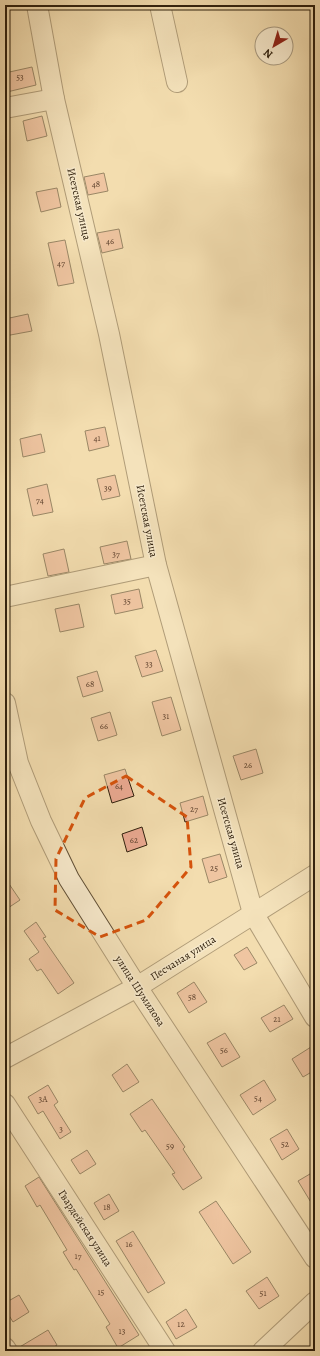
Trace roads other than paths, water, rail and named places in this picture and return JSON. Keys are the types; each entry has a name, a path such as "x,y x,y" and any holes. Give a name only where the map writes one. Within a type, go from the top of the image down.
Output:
{"street":[{"name":"Исетская улица","path":"37,5 54,99 109,334 156,566 254,913 315,1017"},
{"path":"160,5 177,82"},
{"path":"5,108 54,99"},
{"path":"5,597 156,566"},
{"name":"улица Шумилова","path":"5,703 18,763 41,821 68,879 315,1258"},
{"name":"Песчаная улица","path":"5,1058 137,987 315,875"},
{"name":"Гвардейская улица","path":"5,1104 165,1351"},
{"path":"263,1351 315,1302"}]}
